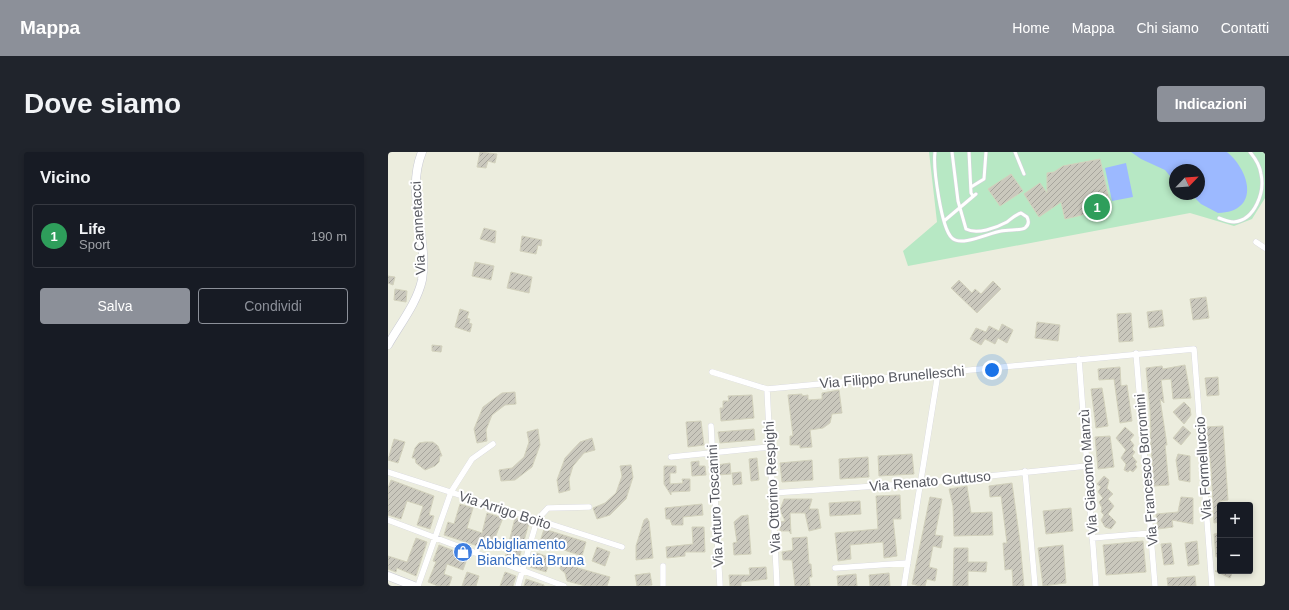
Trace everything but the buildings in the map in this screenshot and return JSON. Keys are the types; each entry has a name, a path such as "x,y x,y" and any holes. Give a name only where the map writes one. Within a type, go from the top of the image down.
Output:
{"street":[{"name":"Via Cannetacci","path":"388,345 413,304 421,282 423,268 415,175 422,152"},
{"path":"1256,242 1265,248"},
{"name":"Via Filippo Brunelleschi","path":"712,372 767,389 1136,353 1194,349"},
{"name":"Via Formelluccio","path":"1194,349 1212,586"},
{"name":"Via Francesco Borromini","path":"1136,353 1155,586"},
{"name":"Via Giacomo Manzù","path":"1079,359 1096,586"},
{"path":"904,586 938,373"},
{"name":"Via Ottorino Respighi","path":"767,389 777,586"},
{"name":"Via Arturo Toscanini","path":"711,426 720,586"},
{"path":"418,586 451,492 472,459 493,444"},
{"path":"671,457 770,447"},
{"name":"Via Renato Guttuso","path":"772,493 921,483 1025,471 1087,466"},
{"path":"1025,471 1035,586"},
{"name":"Via Arrigo Boito","path":"388,472 622,547"},
{"path":"518,586 538,520 548,508 589,507"},
{"path":"388,520 564,586"},
{"path":"1092,538 1151,533"},
{"path":"835,568 908,563"},
{"path":"663,566 664,586"},
{"path":"388,576 414,586"}],"lane":[{"path":"935,152 941,211 949,234 958,241 968,241 1002,230 1022,229 1026,227 1029,222 1026,215 1018,214 1001,225 975,232 966,229 960,208 952,152"},
{"path":"944,221 974,195 971,187 969,152"},
{"path":"971,187 984,179 986,152"},
{"path":"1015,152 1024,174"},
{"path":"1219,218 1233,222 1243,220 1253,210 1260,197 1262,185 1261,173 1250,152"}],"green space":[{"path":"929,152 1265,152 1265,198 1252,219 1234,226 1190,213 908,266 903,251 937,222"}],"water":[{"path":"1131,152 1227,152 1242,170 1246,180 1246,199 1240,206 1231,211 1218,213 1201,204 1197,200 1205,200 1205,164 1169,164 1169,175 1165,170 1141,159"},
{"path":"1126,163 1133,197 1112,201 1105,168"}],"place":[{"name":"Life","path":"1097,207"},
{"name":"Abbigliamento Biancheria Bruna","path":"463,552"}]}
